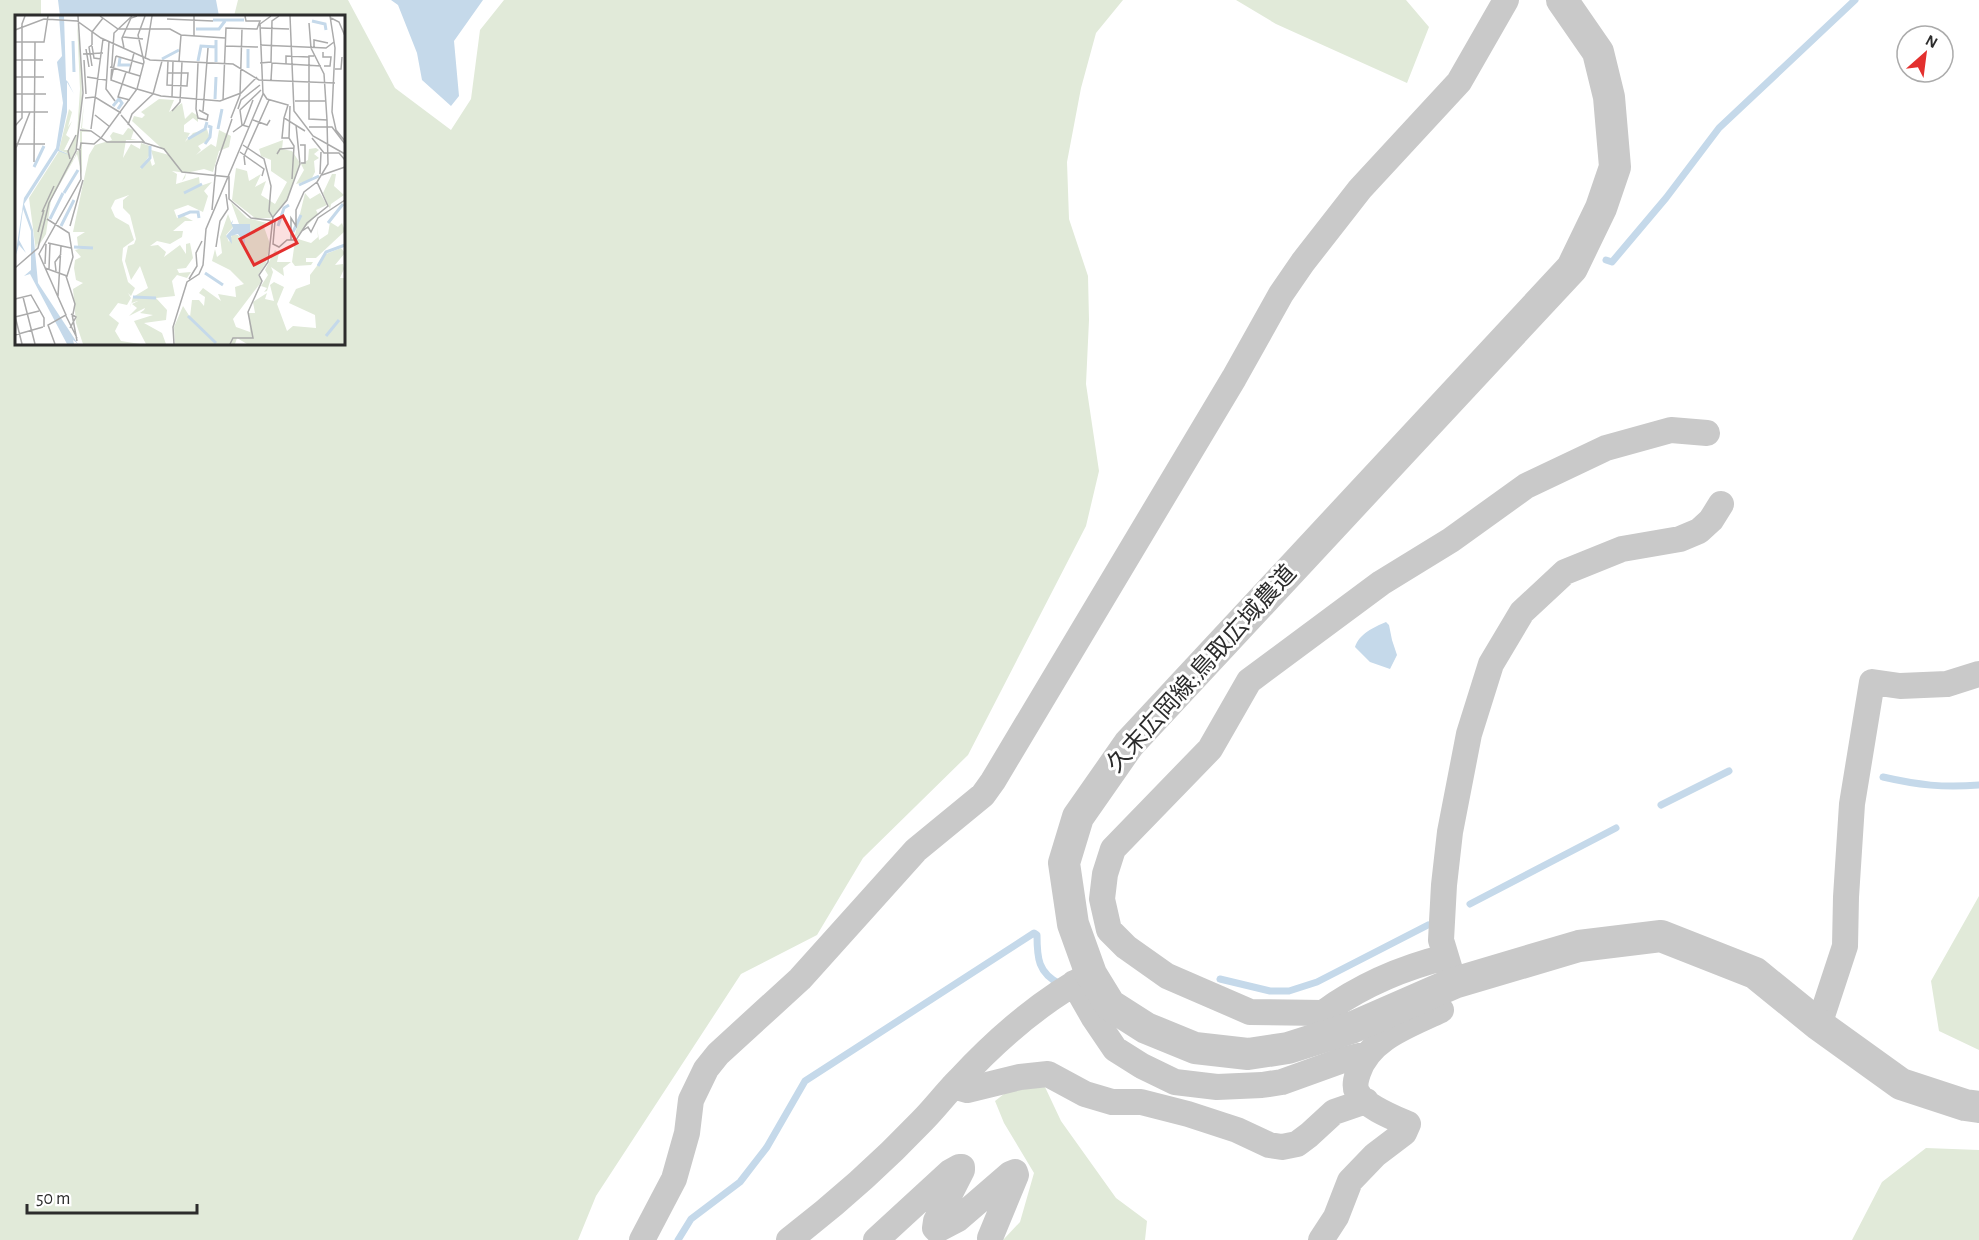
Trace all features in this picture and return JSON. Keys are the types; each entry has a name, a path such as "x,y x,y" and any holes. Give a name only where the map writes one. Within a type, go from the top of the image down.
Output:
{"street":[{"path":"642,1240 674,1179 683,1153 691,1100 706,1069 718,1054 800,979 916,850 983,795 1234,378 1281,294 1360,189 1459,82 1506,0"},
{"name":"久末広岡線;鳥取広域農道","path":"1562,0 1598,52 1609,97 1615,167 1601,208 1572,268 1129,744 1078,817 1064,864 1082,978 1110,1005 1146,1028 1195,1048 1248,1054 1288,1048 1351,1028 1447,983 1579,946 1661,936 1755,973 1820,1025 1901,1084 1965,1105 1979,1107"},
{"path":"1351,1028 1323,1013 1250,1012 1167,976 1126,947 1109,930 1102,899 1105,874 1113,849 1210,749 1249,681 1381,583 1451,540 1526,486 1606,448 1671,430 1707,433"},
{"path":"1447,983 1441,940 1450,832 1469,734 1491,664 1522,612 1565,572 1622,549 1680,539 1699,531 1712,520 1721,504"},
{"path":"1820,1025 1845,946 1852,804 1872,682 1900,686 1947,684 1979,674"},
{"path":"1323,1013 1342,999 1377,980 1413,965 1447,983"},
{"path":"789,1240 828,1210 862,1179 1001,1039 1047,1002 1082,978 1094,1018 1115,1049 1174,1082 1216,1087 1262,1085 1282,1082 1342,1060 1368,1054"},
{"path":"1322,1240 1336,1217 1350,1181 1376,1155 1404,1133 1408,1124 1384,1113 1357,1092 1355,1081 1359,1070 1375,1046 1391,1035 1447,983"},
{"path":"953,1086 967,1090 1020,1077 1048,1074 1094,1097 1112,1102 1141,1102 1188,1114 1282,1148 1297,1144 1334,1112 1366,1101"},
{"path":"876,1240 950,1172 959,1167 962,1167 962,1170 936,1221 936,1230 958,1219 1015,1172 1016,1175 990,1238"}],"green space":[{"path":"0,0 41,0 41,15 15,15 15,345 345,345 345,15 234,15 238,0 348,0 395,88 451,130 471,99 480,30 504,0 1123,0 1096,33 1081,88 1067,162 1069,219 1088,276 1089,320 1086,384 1099,471 1086,526 968,755 863,858 817,935 741,974 596,1196 578,1240 0,1240"},
{"path":"1236,0 1406,0 1429,27 1407,83 1276,24"},
{"path":"1979,896 1979,1050 1939,1031 1931,981"},
{"path":"1045,1087 1061,1121 1116,1198 1147,1221 1145,1240 1003,1240 1020,1222 1034,1173 1004,1123 995,1101 1009,1090"},
{"path":"1926,1148 1979,1150 1979,1240 1852,1240 1882,1182"}],"water":[{"path":"58,0 216,0 219,15 60,15"},
{"path":"391,0 483,0 454,41 459,96 451,106 422,80 417,53 398,5"},
{"path":"1386,622 1389,625 1397,655 1390,669 1370,662 1355,647 1363,635"}],"waterway":[{"path":"1606,260 1612,262 1666,198 1719,128 1855,0"},
{"path":"1661,805 1729,771"},
{"path":"1883,777 1931,785 1979,785"},
{"path":"1470,904 1616,828"},
{"path":"1220,979 1270,991 1289,991 1317,982 1428,925"},
{"path":"678,1240 691,1219 740,1182 767,1147 805,1081 1034,933 1037,935 1038,958 1043,970 1060,984"}]}
